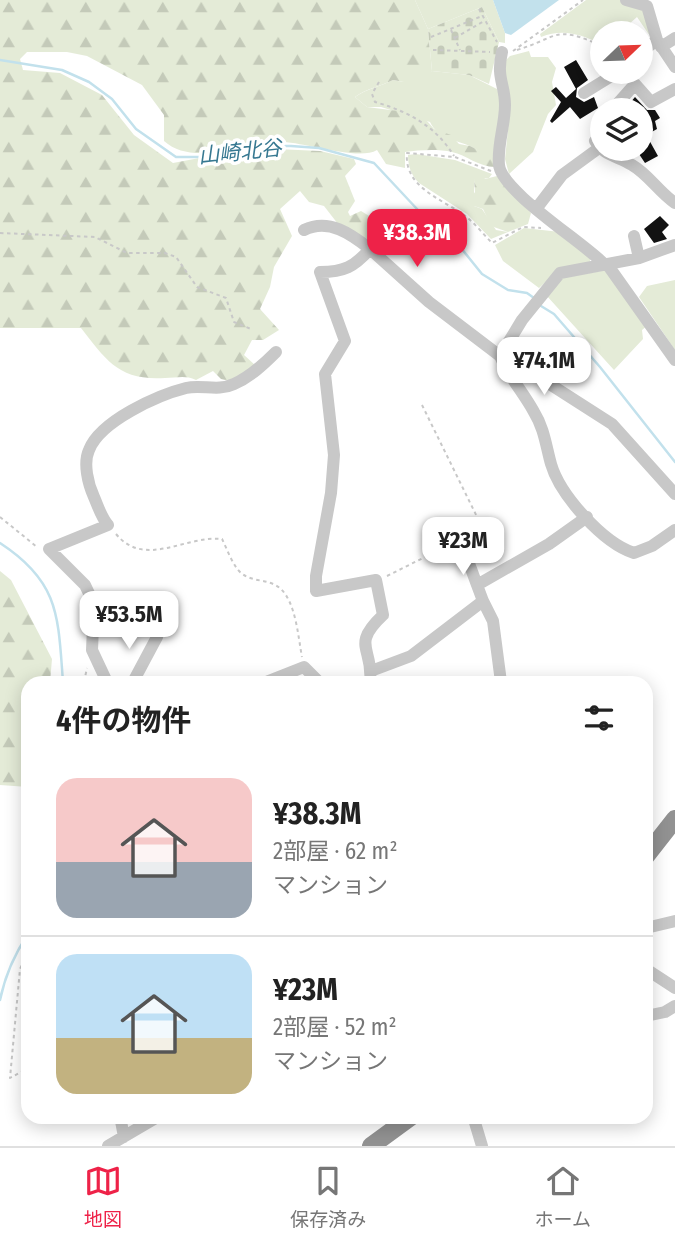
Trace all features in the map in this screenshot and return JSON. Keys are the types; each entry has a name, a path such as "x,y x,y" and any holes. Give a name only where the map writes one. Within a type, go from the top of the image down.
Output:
{"highway":[{"path":"653,847 675,819"},
{"path":"371,1146 401,1124"}],"street":[{"path":"626,0 647,6 659,44 675,67"},
{"path":"653,47 675,38"},
{"path":"502,52 498,71 506,103 500,170 536,209 605,264 675,360"},
{"path":"584,93 599,84"},
{"path":"623,98 635,84 651,102 675,89"},
{"path":"536,209 562,175 590,155"},
{"path":"622,161 635,166 675,203"},
{"path":"304,230 313,226 337,227 370,249 429,302 500,356 508,376 535,412 551,465 563,490 621,549 634,554 652,546 675,530"},
{"path":"634,236 639,258"},
{"path":"500,356 522,320 560,273 639,258 675,245"},
{"path":"370,249 353,266 342,272 320,272 345,341 325,374 334,455 316,591 376,580 383,615 369,628 364,643 370,676"},
{"path":"104,676 92,650 94,604 85,585 49,550 108,525 89,487 86,461 89,448 113,423 134,409 190,387 216,389 232,385 259,369 276,352"},
{"path":"500,356 506,356 548,381 612,424 675,494"},
{"path":"477,585 549,544 587,517"},
{"path":"463,547 493,621 500,676"},
{"path":"372,676 411,656 483,601"},
{"path":"136,676 157,637"},
{"path":"281,676 304,667 313,676"},
{"path":"653,926 675,921"},
{"path":"653,974 675,988"},
{"path":"653,1015 665,1013 675,1006"},
{"path":"122,1124 124,1137"},
{"path":"107,1146 146,1124"},
{"path":"475,1124 482,1146"}],"path":[{"path":"583,0 512,51 554,34 579,36 590,41"},
{"path":"433,50 502,52 478,9"},
{"path":"430,37 482,16"},
{"path":"455,38 485,21"},
{"path":"451,29 461,52"},
{"path":"379,82 372,94 375,102 413,115 448,146 455,157"},
{"path":"500,170 490,171 455,157 407,153 406,161 415,183 467,216 492,243 523,227 563,230"},
{"path":"0,233 95,237 127,253 165,253 176,257 197,287 226,298 234,322 251,329"},
{"path":"376,580 398,572 452,542 463,547 484,529 422,405"},
{"path":"0,517 35,546 49,550"},
{"path":"108,525 123,543 136,550 222,540 239,572 252,579 273,583 283,591 295,625 304,667"},
{"path":"21,967 10,1077 21,1072"}],"green space":[{"path":"0,0 415,0 428,29 432,71 415,87 409,89 404,82 393,80 355,97 367,107 421,114 434,129 451,135 459,144 470,146 494,158 495,167 441,150 405,152 405,168 386,164 377,150 369,153 346,153 283,142 205,153 176,149 164,141 164,115 142,85 87,56 67,52 27,52 20,59 23,70 60,73 102,95 134,135 173,163 252,148 320,151 354,159 356,164 345,176 355,201 348,212 350,216 361,211 389,228 372,243 338,224 324,206 309,202 300,191 280,209 292,236 274,267 270,287 260,309 279,330 263,340 252,340 244,355 255,365 233,382 221,379 213,371 196,380 185,377 136,376 106,359 81,328 0,328"},
{"path":"415,0 493,0 505,33 505,43 499,42 482,7 428,29"},
{"path":"586,0 623,0 644,6 648,21 640,21 637,17 632,21 590,21 590,39 565,33 541,37 540,34"},
{"path":"482,7 499,42 489,84 469,75 432,71 428,29"},
{"path":"529,51 531,57 548,57 556,68 552,82 556,105 548,114 533,152 509,174 505,159 510,110 504,62 510,56"},
{"path":"432,71 469,75 497,89 502,102 496,163 472,147 443,136 430,122 381,107 367,107 355,97 393,80 413,80"},
{"path":"408,155 455,160 492,174 489,178 474,180 474,206 482,209 496,230 508,232 491,239 467,214 419,183 412,174 408,159"},
{"path":"481,174 485,179 497,176 531,213 528,224 508,232 491,226 483,209 474,206 470,199 475,192 474,180"},
{"path":"524,228 560,232 590,257 590,263 561,268 539,288 503,261 495,245"},
{"path":"607,270 648,325 642,330 643,339 614,370 546,295 561,278"},
{"path":"675,280 675,350 639,297 647,286"},
{"path":"0,571 11,580 52,659 51,676 21,676 21,786 0,785"}],"water":[{"path":"493,0 559,0 511,35 505,33"}],"building":[{"path":"576,60 588,80 577,88 576,97 584,102 590,99 590,113 580,119 570,107 552,123 550,121 561,102 551,91 556,87 566,98 576,89 564,67"},
{"path":"653,110 660,118 655,121 657,129 653,131"},
{"path":"660,216 669,225 662,232 667,239 654,243 644,229"}],"waterway":[{"name":"山崎北谷","path":"0,60 62,70 89,82 112,99 136,129 176,157 204,157 252,146 291,146 319,148 374,163 446,240 461,248 482,274 508,290 527,293 534,298"},
{"name":"山崎北谷","path":"541,306 554,314 600,367 675,462"},
{"path":"0,543 20,558 45,587 57,620 62,676"},
{"path":"0,1000 11,965 21,945"}]}
